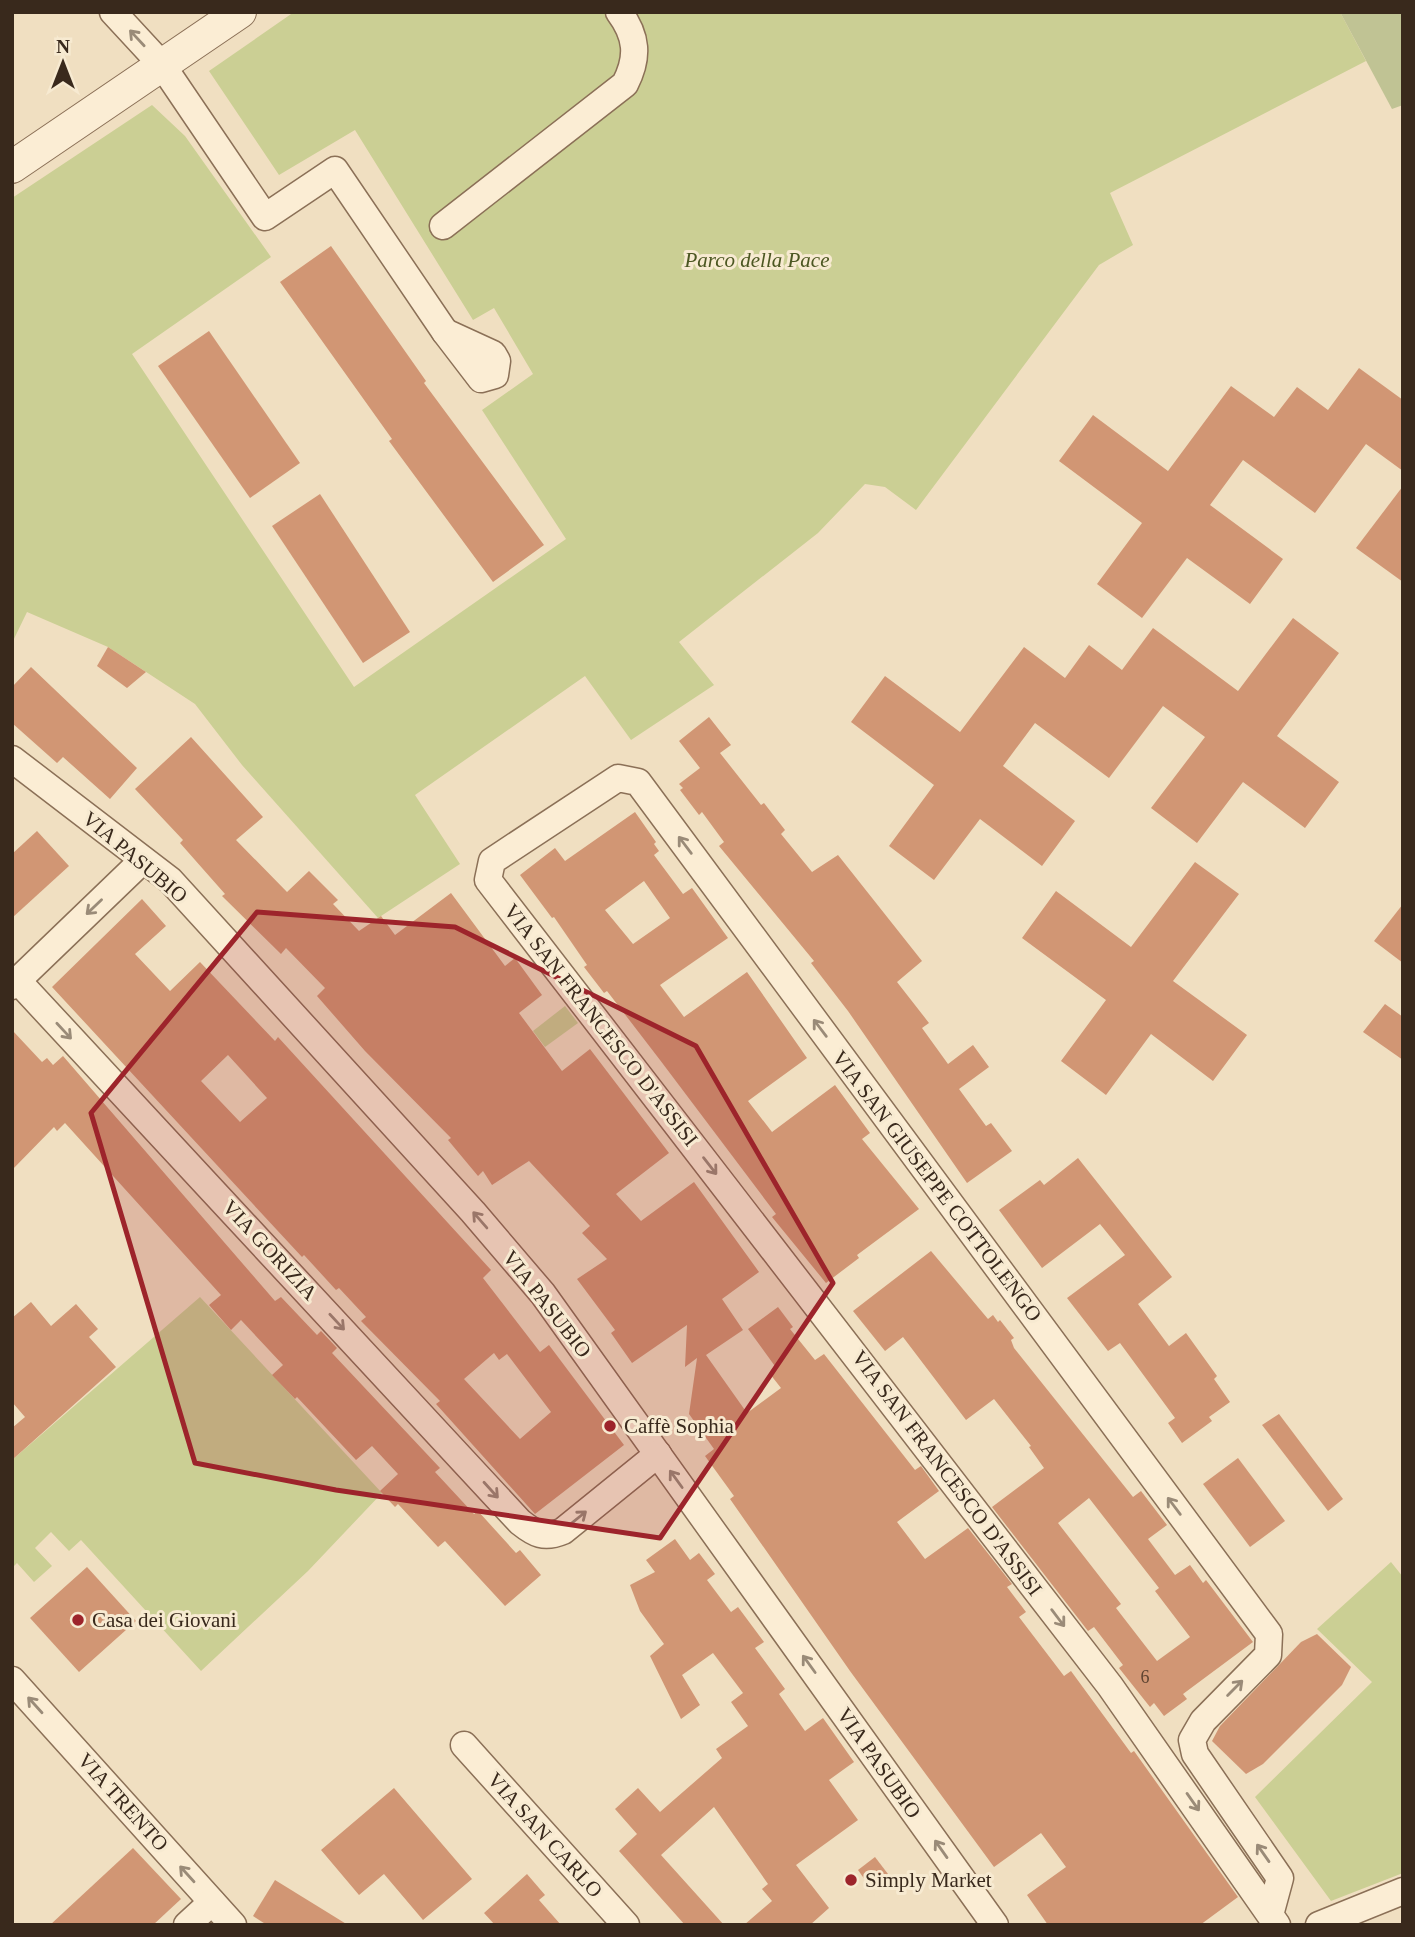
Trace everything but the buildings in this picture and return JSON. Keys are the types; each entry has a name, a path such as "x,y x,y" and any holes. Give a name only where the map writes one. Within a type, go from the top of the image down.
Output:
{"street":[{"path":"113,12 162,65 265,217 335,170 445,332"},
{"path":"12,167 240,12"},
{"path":"443,226 625,84 632,69 635,46 631,28 619,12"},
{"name":"VIA PASUBIO","path":"12,759 170,880 473,1212 543,1294 995,1925"},
{"name":"VIA SAN GIUSEPPE COTTOLENGO","path":"488,880 492,861 595,793 618,778 638,782 1269,1634 1268,1655 1203,1721 1192,1740"},
{"path":"15,984 143,860"},
{"name":"VIA SAN FRANCESCO D'ASSISI","path":"488,880 1110,1686 1273,1920"},
{"name":"VIA GORIZIA","path":"15,984 520,1522 541,1536 563,1531 658,1454"},
{"name":"VIA TRENTO","path":"12,1680 233,1925"},
{"name":"VIA SAN FRANCESCO D'ASSISI","path":"1192,1740 1195,1754 1280,1878 1273,1920"},
{"name":"VIA SAN CARLO","path":"464,1745 626,1925"},
{"path":"1319,1925 1403,1891"},
{"path":"187,1925 212,1902"}],"highlighted area":[{"path":"257,912 455,927 696,1046 833,1283 660,1538 336,1490 195,1463 91,1113"}],"green space":[{"name":"Parco della Pace","path":"294,12 1340,12 1366,61 1110,193 1133,245 1099,265 916,510 885,487 865,484 818,533 679,642 714,685 631,740 585,676 415,795 460,864 378,918 242,765 195,704 108,647 27,612 12,643 12,198 152,105 185,136 271,257 132,354 354,687 566,539 482,410 533,374 494,308 473,320 355,130 279,175 209,71"},
{"path":"1340,12 1403,12 1403,105 1392,109"},
{"path":"565,1006 578,1023 545,1047 533,1031"},
{"path":"200,1297 382,1493 308,1571 201,1671 81,1540 69,1551 51,1532 35,1548 52,1566 34,1582 17,1563 12,1568 12,1460"},
{"path":"1391,1562 1403,1577 1403,1873 1331,1901 1255,1797 1372,1682 1317,1629"}],"place":[{"name":"Caffè Sophia","path":"610,1426"},
{"name":"Casa dei Giovani","path":"78,1620"},
{"name":"Simply Market","path":"851,1880"}]}
